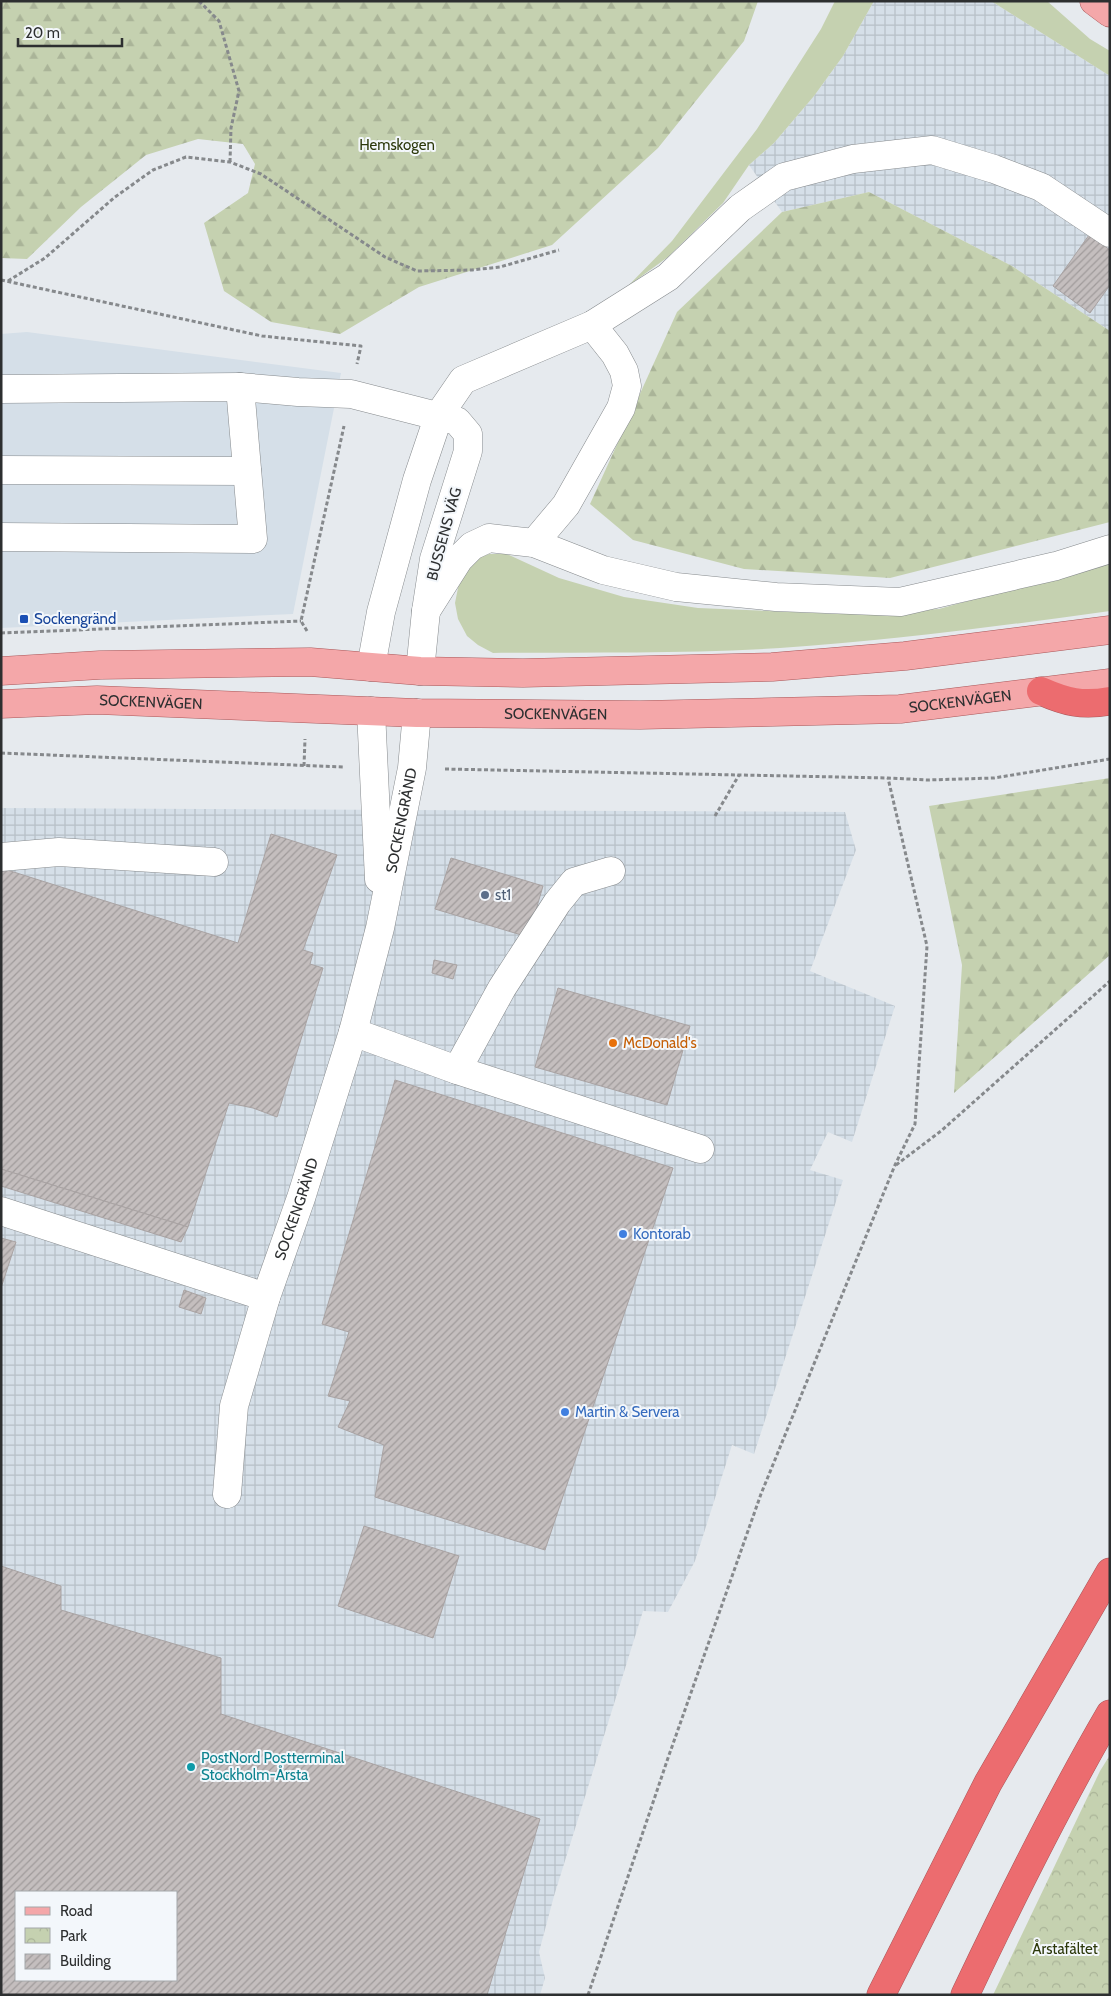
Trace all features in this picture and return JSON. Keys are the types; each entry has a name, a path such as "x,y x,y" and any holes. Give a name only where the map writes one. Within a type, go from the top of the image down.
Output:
{"highway":[{"path":"1040,691 1064,701 1080,704 1088,705 1110,702"},
{"path":"882,1995 988,1783 1110,1572"},
{"path":"965,1995 1017,1888 1082,1762 1110,1714"}],"main road":[{"path":"1094,1 1110,13"},
{"path":"1074,635 1110,626"},
{"path":"1,671 100,665 310,662 420,671 523,673 772,667 905,656 1110,630"},
{"path":"371,667 371,711"},
{"path":"417,713 420,671"},
{"name":"SOCKENVÄGEN","path":"1,704 97,700 417,713 640,715 900,709 1110,683"}],"street":[{"path":"371,667 381,612 417,480 439,415 464,380 592,325 668,278 740,208 784,177 853,160 932,150 994,168 1041,187 1110,233"},
{"path":"534,543 566,505 621,408 626,386 624,371 615,354 592,325"},
{"path":"1,389 240,387 351,394 439,415"},
{"path":"1,537 254,539 240,387"},
{"name":"BUSSENS VÄG","path":"420,671 434,559 468,451 468,434 463,427 457,421 439,415"},
{"path":"1,470 247,471"},
{"path":"426,611 458,559 472,546 489,538 534,543 603,570 676,587 776,597 900,602 1056,566 1110,549"},
{"name":"SOCKENGRÄND","path":"371,711 375,768 380,928"},
{"name":"SOCKENGRÄND","path":"227,1494 234,1406 266,1298 301,1198 353,1032 380,928 412,768 417,713"},
{"path":"1,857 59,852 214,862"},
{"path":"457,1070 502,988 557,902 574,882 611,870"},
{"path":"353,1032 457,1070 700,1149"},
{"path":"1,1211 266,1298"}],"path":[{"path":"199,1 219,21 239,91 230,128 230,162"},
{"path":"8,282 45,258 115,197 153,170 186,157 230,162 261,174 385,257 416,271 472,270 500,267 559,250"},
{"path":"1,280 262,336 361,346 301,621 308,633 310,662"},
{"path":"1,633 301,621"},
{"path":"304,766 307,708"},
{"path":"1,753 375,768"},
{"path":"412,768 928,780 994,778 1110,759"},
{"path":"716,816 738,775"},
{"path":"588,1995 761,1494 895,1165 915,1124 927,946 888,778"},
{"path":"895,1165 941,1131 1110,980"}],"shaded area":[{"path":"874,1 991,1 1110,76 1110,331 1012,266 869,192 782,212 749,165 774,143 814,96 843,56"},
{"path":"27,332 341,373 293,614 1,628 1,334"},
{"path":"1,808 845,812 856,850 810,971 895,1006 852,1142 828,1132 810,1170 843,1180 754,1454 732,1445 695,1561 668,1612 643,1611 554,1896 539,1952 545,1978 540,1995 1,1995"}],"green space":[{"name":"Hemskogen","path":"1,1 758,1 744,41 658,148 552,245 419,287 340,334 271,322 224,291 204,223 248,193 255,164 243,144 198,139 146,155 81,207 27,259 1,258"},
{"path":"835,1 874,1 843,56 814,96 774,143 749,165 723,203 668,257 628,286 672,241 757,129 821,29"},
{"path":"991,1 1047,1 1090,39 1110,51 1110,76"},
{"path":"869,192 1012,266 1110,331 1110,522 890,578 744,569 633,540 590,504 677,312 782,212"},
{"path":"489,554 507,554 559,578 624,597 698,608 839,614 939,609 1110,561 1110,611 904,637 780,648 672,652 493,653 478,645 467,636 458,619 455,603 459,583 476,559"},
{"path":"1110,778 1110,955 954,1093 962,965 929,806"},
{"name":"Årstafältet","path":"1110,1755 1110,1995 993,1995 1100,1771"}],"building":[{"path":"1089,235 1110,250 1110,285 1090,313 1053,286"},
{"path":"271,834 337,855 303,950 313,953 310,964 323,968 277,1117 253,1108 229,1103 188,1227 1,1169 1,868 238,943"},
{"path":"451,858 543,886 528,937 435,909"},
{"path":"434,960 457,965 453,979 432,973"},
{"path":"558,988 690,1026 667,1105 535,1067"},
{"path":"395,1080 673,1168 545,1550 375,1497 384,1445 338,1427 350,1401 328,1396 349,1332 322,1324"},
{"path":"1,1169 188,1227 181,1242 1,1186"},
{"path":"1,1238 16,1242 1,1288"},
{"path":"184,1290 206,1298 201,1314 179,1307"},
{"path":"364,1526 459,1556 433,1638 338,1606"},
{"name":"PostNord Postterminal Stockholm-Årsta","path":"1,1566 61,1586 61,1610 221,1658 221,1714 540,1819 487,1995 1,1995"}],"place":[{"name":"Sockengränd","path":"24,619"},
{"name":"st1","path":"485,895"},
{"name":"McDonald's","path":"613,1043"},
{"name":"Kontorab","path":"623,1234"},
{"name":"Martin & Servera","path":"565,1412"},
{"name":"PostNord Postterminal Stockholm-Årsta","path":"191,1767"}]}
